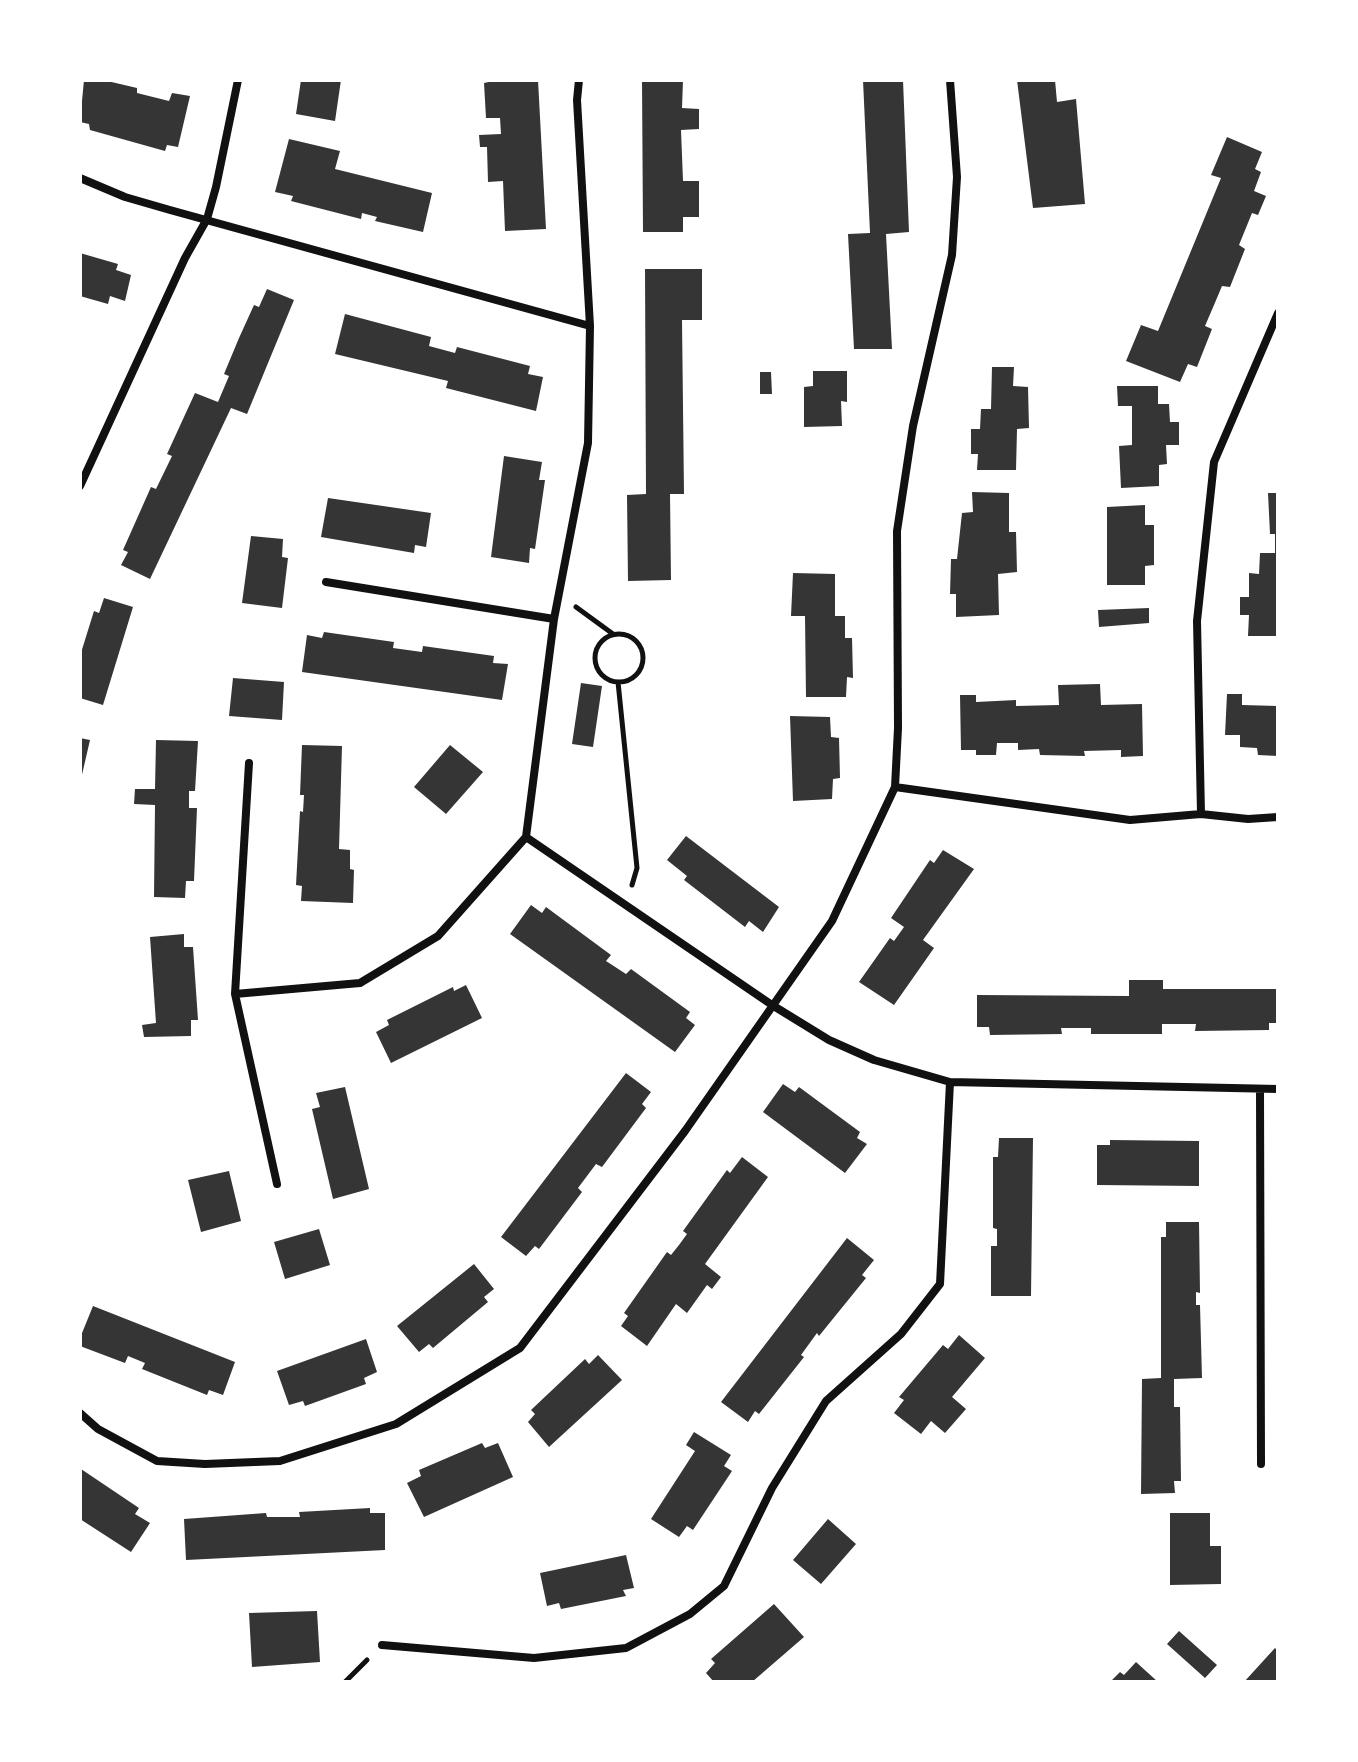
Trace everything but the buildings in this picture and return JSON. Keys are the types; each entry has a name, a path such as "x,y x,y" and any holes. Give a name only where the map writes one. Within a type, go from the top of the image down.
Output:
{"street":[{"path":"80,486 185,258 207,219 238,80"},
{"path":"235,994 360,983 438,936 526,837 554,619 588,443 590,326 577,100 579,80"},
{"path":"80,1413 98,1429 157,1461 205,1464 280,1461 396,1424 520,1348 685,1131 832,921 895,787 898,728 897,531 913,426 952,255 957,177 950,80"},
{"path":"80,178 125,197 590,326"},
{"path":"1201,814 1197,621 1214,462 1278,313"},
{"path":"326,582 554,619"},
{"path":"249,763 235,994 277,1184"},
{"path":"895,787 1130,820 1201,814 1248,819 1278,817"},
{"path":"526,837 772,1005 829,1040 874,1060 950,1082 1278,1089"},
{"path":"382,1645 534,1658 626,1648 690,1614 724,1586 772,1488 826,1401 901,1334 940,1284 950,1082"},
{"path":"1260,1090 1261,1464"}],"path":[{"path":"558,597 614,635"},
{"path":"614,635 633,638 642,650 643,658 632,678 618,682 603,675 596,661 603,640 614,635"},
{"path":"618,682 637,868 627,906"},
{"path":"345,1682 382,1645"}]}
